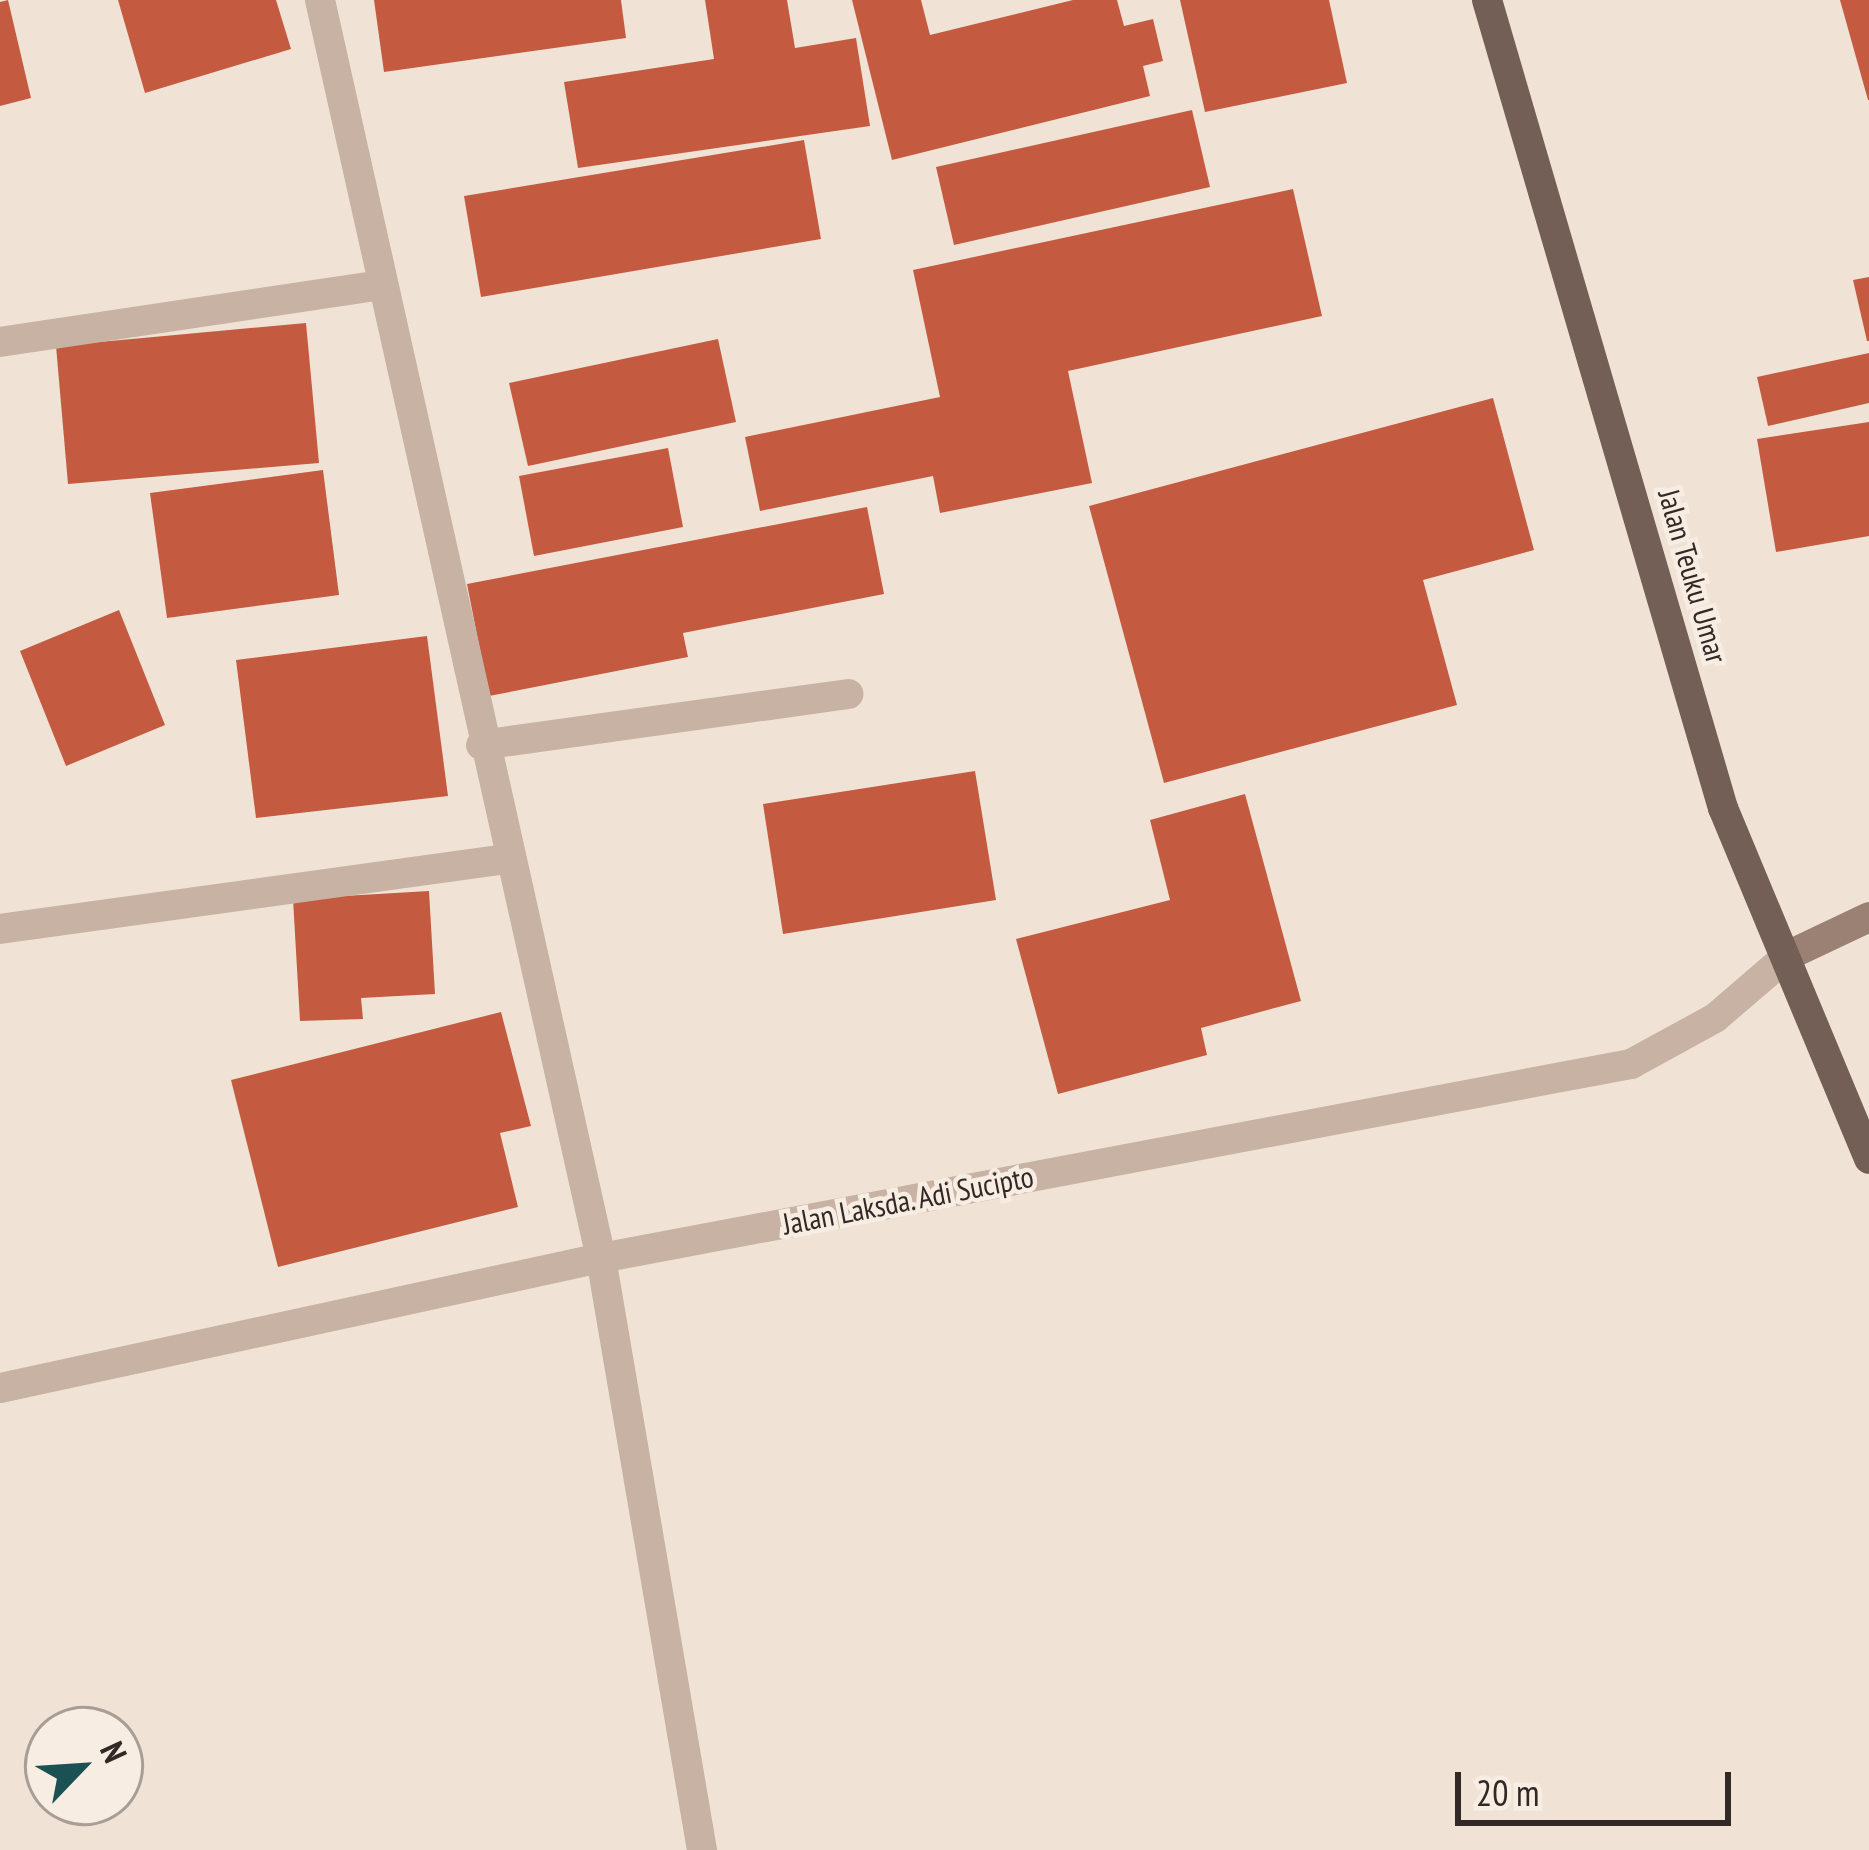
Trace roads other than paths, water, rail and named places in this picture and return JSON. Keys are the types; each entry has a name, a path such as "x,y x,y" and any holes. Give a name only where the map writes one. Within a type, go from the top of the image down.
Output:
{"main road":[{"name":"Jalan Teuku Umar","path":"1487,0 1723,808 1869,1159"},
{"path":"1787,956 1869,916"}],"street":[{"path":"320,0 481,745 601,1258 702,1850"},
{"path":"0,342 381,285"},
{"path":"481,745 848,694"},
{"path":"0,928 507,859"},
{"name":"Jalan Laksda. Adi Sucipto","path":"0,1388 601,1258 1631,1064 1715,1018 1787,956"}]}
